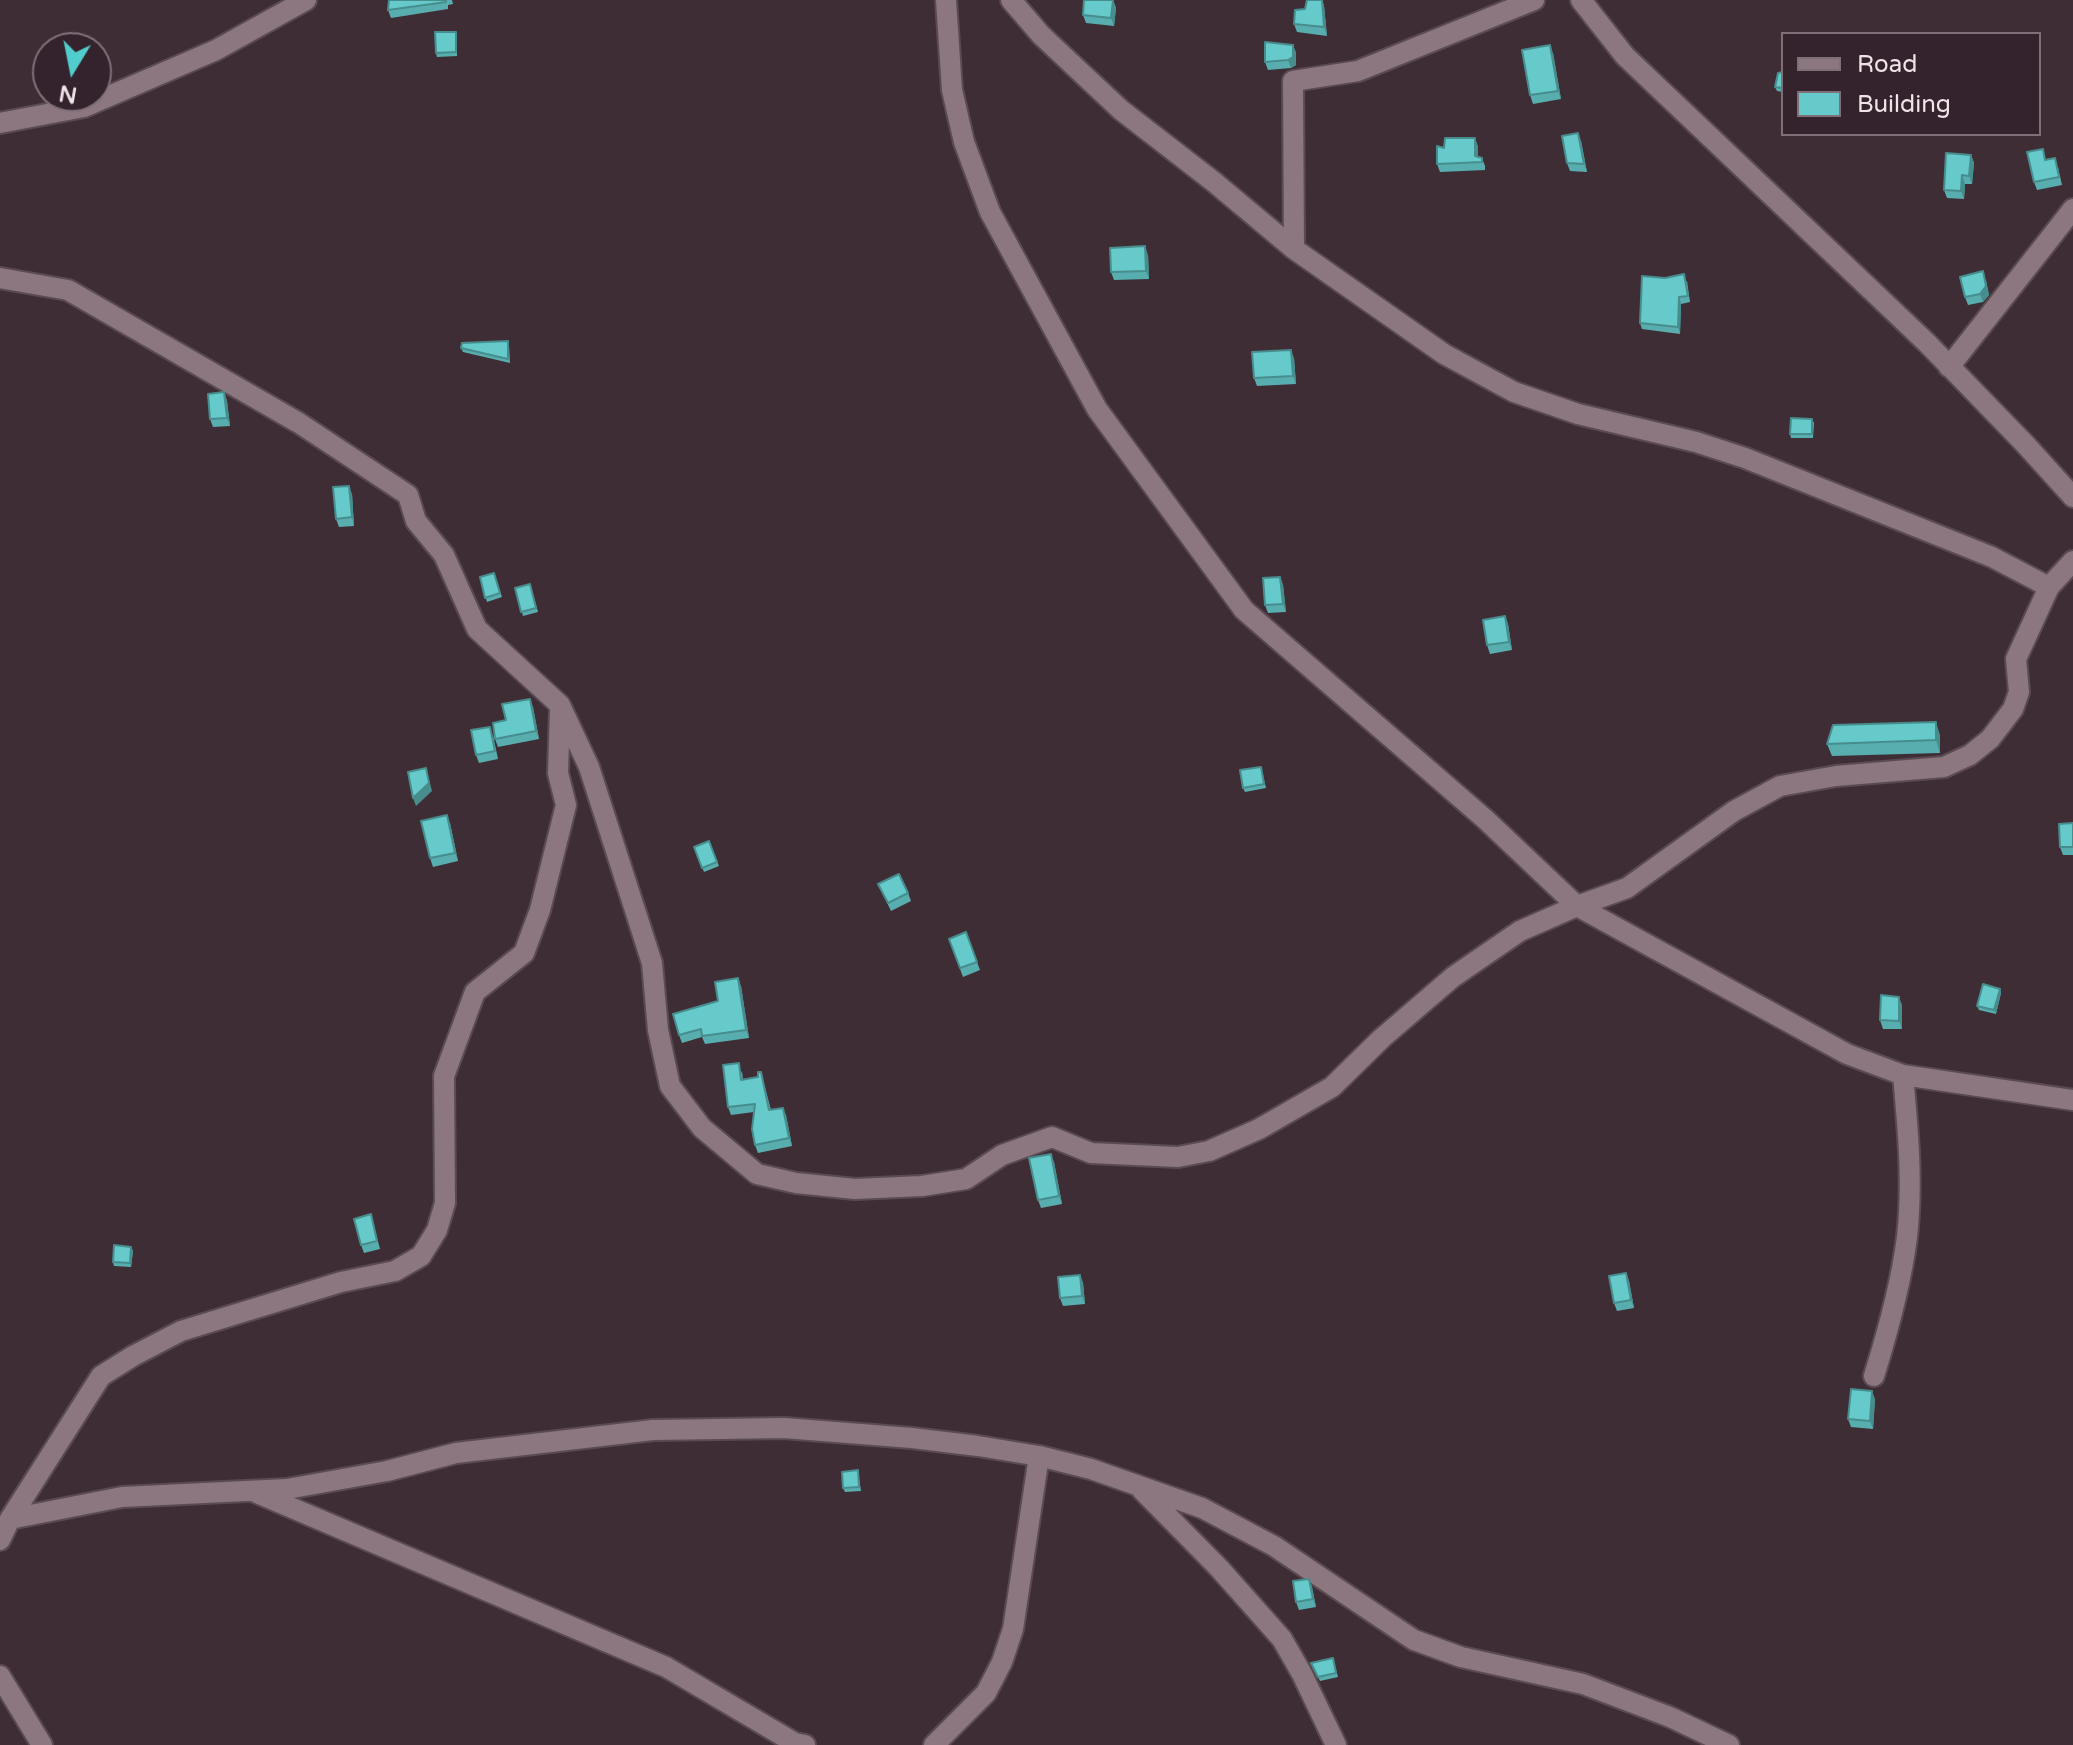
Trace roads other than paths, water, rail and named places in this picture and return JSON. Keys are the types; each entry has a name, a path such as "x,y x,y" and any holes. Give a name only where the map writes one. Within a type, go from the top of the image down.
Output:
{"street":[{"path":"0,123 84,107 216,50 306,0"},
{"path":"946,0 952,90 964,142 984,198 1097,409 1244,610 1485,819 1577,906 1847,1054 1903,1075 2073,1100"},
{"path":"1011,0 1041,35 1121,110 1294,249 1444,354 1514,392 1578,414 1696,442 1745,458 1992,557 2049,587"},
{"path":"1294,249 1293,81 1358,71 1534,0"},
{"path":"1581,0 1625,56 1949,367 2073,497"},
{"path":"1949,367 2073,209"},
{"path":"0,278 68,290 299,423 408,495 416,521 444,555 477,629 560,705 589,767 652,963 658,1030 670,1086 702,1128 757,1174 796,1183 887,1189 966,1179 1002,1155 1052,1137 1091,1153 1178,1157 1209,1151 1259,1129 1332,1087 1382,1038 1453,977 1520,931 1627,888 1734,811 1780,786 1836,776 1944,767 1970,755 1990,739 2013,709 2019,692 2016,659 2049,587 2073,561"},
{"path":"0,1540 10,1519 101,1376 111,1369 181,1331 341,1282 395,1271 421,1256 437,1230 445,1203 444,1076 475,992 524,953 540,910 566,805 558,773 560,705"},
{"path":"1874,1376 1893,1313 1907,1237 1910,1156 1903,1075"},
{"path":"10,1519 122,1497 287,1489 387,1471 456,1453 599,1436 685,1429 784,1428 912,1438 1039,1456 1091,1469 1202,1508 1274,1546 1414,1640 1461,1657 1583,1684 1670,1717 1729,1745"},
{"path":"935,1745 986,1693 1002,1662 1013,1629 1039,1456"},
{"path":"1137,1485 1219,1568 1282,1639 1336,1745"},
{"path":"252,1491 666,1667 795,1743 805,1745"},
{"path":"0,1676 42,1745"}]}
